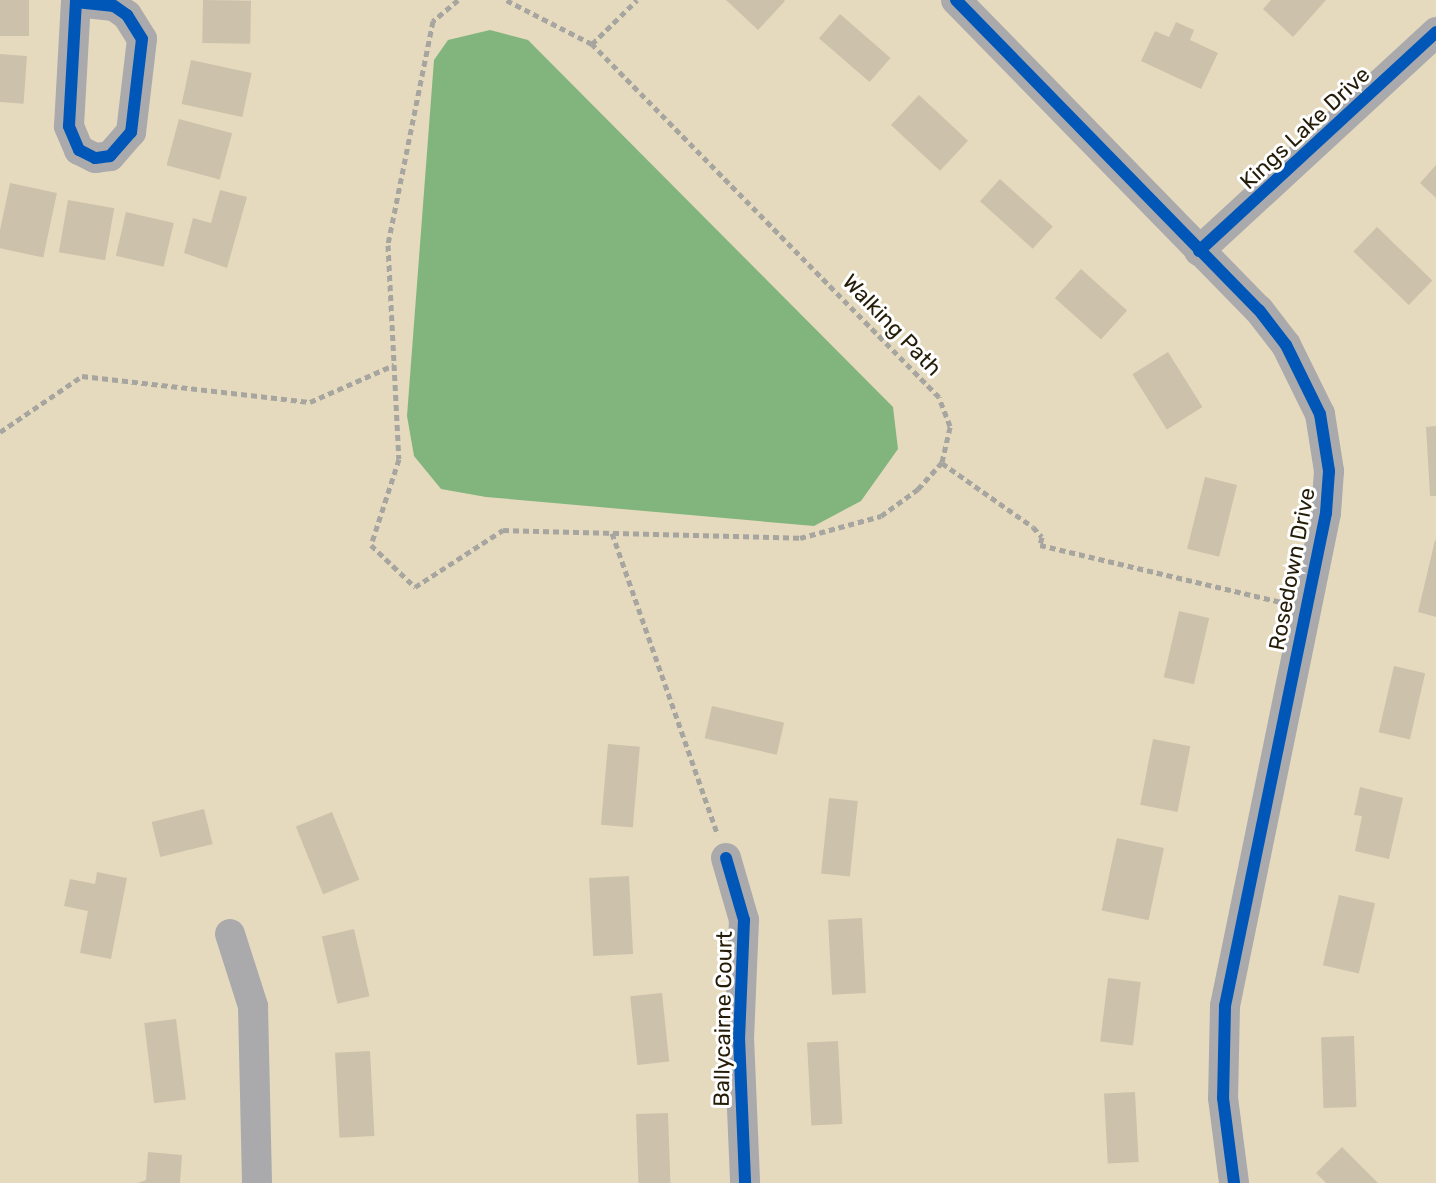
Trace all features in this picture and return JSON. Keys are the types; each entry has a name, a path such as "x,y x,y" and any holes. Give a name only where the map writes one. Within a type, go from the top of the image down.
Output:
{"street":[{"name":"Rosedown Drive","path":"956,0 1286,345 1320,414 1328,485 1225,1006 1223,1098 1234,1183"},
{"path":"76,1 114,6 127,15 142,39 131,132 110,156 95,158 79,150 69,126 76,1"},
{"name":"Kings Lake Drive","path":"1199,251 1436,32"},
{"name":"Ballycairne Court","path":"726,858 744,920 739,1037 745,1183"},
{"path":"230,934 253,1006 257,1183"}],"path":[{"path":"458,0 433,21 388,245 399,459 371,545 415,587 503,530 800,538 881,516 918,489 941,462 1033,527 1042,537 1040,545 1306,608"},
{"path":"592,44 637,0"},
{"path":"0,432 82,376 310,402 394,365"},
{"path":"612,533 726,858"}],"shaded area":[{"path":"490,30 528,40 893,407 898,449 861,501 814,526 486,497 441,489 414,456 407,416 434,60 448,40"}],"building":[{"path":"0,0 29,0 29,36 0,36"},
{"path":"203,0 251,1 250,44 202,43"},
{"path":"726,0 784,0 785,1 758,30"},
{"path":"1271,0 1326,0 1293,37 1263,9"},
{"path":"840,14 891,58 870,82 819,38"},
{"path":"1176,22 1194,30 1190,40 1218,53 1201,89 1141,61 1155,31 1169,37"},
{"path":"0,54 27,56 24,104 0,102"},
{"path":"191,60 252,73 242,117 182,104"},
{"path":"919,95 968,141 940,171 891,125"},
{"path":"179,119 232,133 220,180 167,165"},
{"path":"1436,165 1436,198 1420,183"},
{"path":"1000,179 1053,227 1033,249 980,201"},
{"path":"10,183 57,193 43,258 0,248 0,230"},
{"path":"220,190 247,197 227,268 184,253 193,218 211,223"},
{"path":"68,200 114,208 105,260 59,252"},
{"path":"126,212 174,223 164,267 116,256"},
{"path":"1377,227 1432,280 1409,305 1353,251"},
{"path":"1081,269 1127,310 1101,339 1055,298"},
{"path":"1168,352 1202,407 1167,429 1132,374"},
{"path":"1436,426 1436,496 1430,496 1426,427"},
{"path":"1205,477 1237,485 1219,557 1187,549"},
{"path":"1436,541 1436,617 1418,612"},
{"path":"1179,611 1209,618 1194,684 1164,677"},
{"path":"1394,666 1425,673 1410,739 1379,732"},
{"path":"712,706 784,723 777,755 705,738"},
{"path":"1153,739 1190,746 1178,812 1140,805"},
{"path":"608,744 640,747 633,827 601,825"},
{"path":"1360,787 1403,798 1389,859 1355,851 1362,816 1354,815"},
{"path":"829,798 858,801 850,877 821,874"},
{"path":"204,809 213,844 160,857 152,822"},
{"path":"332,812 359,880 323,894 296,827"},
{"path":"1117,838 1164,848 1149,920 1102,910"},
{"path":"97,872 127,878 111,959 80,953 88,911 64,906 70,879 95,884"},
{"path":"629,876 633,954 593,956 589,878"},
{"path":"1339,895 1375,903 1359,973 1323,965"},
{"path":"862,918 866,993 832,995 828,920"},
{"path":"354,929 370,996 337,1004 322,936"},
{"path":"1108,978 1141,982 1133,1046 1100,1042"},
{"path":"662,993 669,1062 637,1065 630,996"},
{"path":"176,1019 186,1099 154,1103 144,1023"},
{"path":"1354,1036 1356,1107 1323,1108 1321,1037"},
{"path":"838,1041 842,1124 811,1126 807,1043"},
{"path":"370,1051 374,1136 339,1138 335,1053"},
{"path":"1135,1092 1139,1162 1108,1164 1104,1094"},
{"path":"668,1113 670,1183 638,1183 636,1114"},
{"path":"1342,1147 1378,1183 1326,1183 1316,1173"},
{"path":"148,1152 182,1155 180,1183 137,1183 146,1180"}],"cycle path":[{"path":"76,0 69,126 79,150 95,158 110,156 131,132 142,39 127,15 114,6 76,2"},
{"path":"956,0 1259,310 1286,345 1320,414 1329,471 1326,513 1225,1006 1223,1098 1234,1183"},
{"path":"1199,251 1436,32"},
{"path":"726,858 744,920 739,1037 745,1183"}]}
